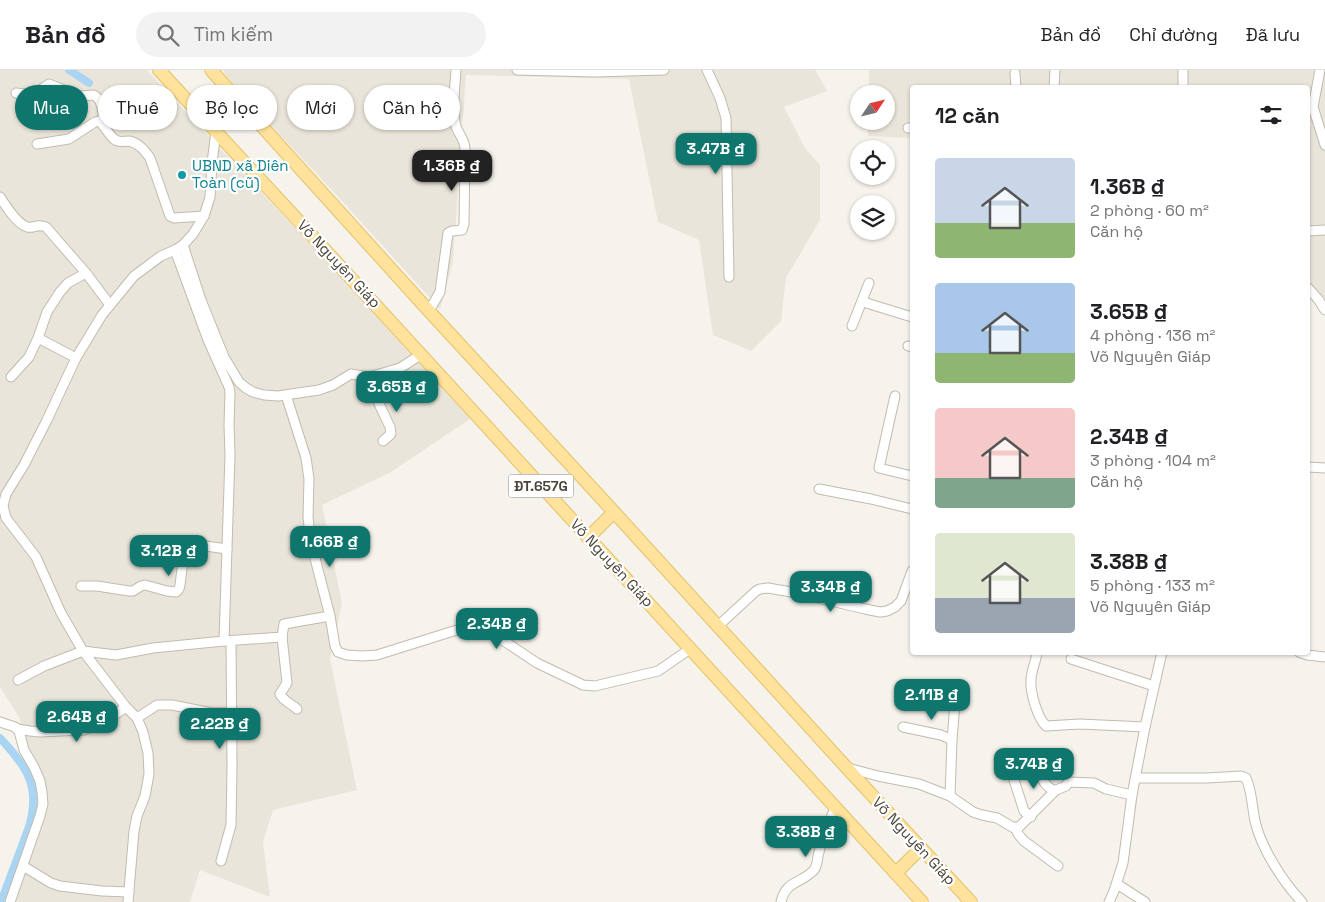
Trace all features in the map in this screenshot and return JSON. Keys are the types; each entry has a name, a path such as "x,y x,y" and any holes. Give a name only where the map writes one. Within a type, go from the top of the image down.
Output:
{"main road":[{"name":"Võ Nguyên Giáp","path":"159,70 422,354 922,902"},
{"name":"Võ Nguyên Giáp","path":"211,70 429,311 971,902"},
{"path":"588,538 614,512"},
{"path":"896,873 921,848"}],"street":[{"path":"429,311 442,288 448,233 462,230 464,224 465,148 464,141 454,122 456,70"},
{"path":"517,70 594,72 664,70"},
{"path":"707,70 720,98 726,118 730,278"},
{"path":"1054,85 1055,70"},
{"path":"1183,70 1183,85"},
{"path":"1320,70 1313,107 1325,145"},
{"path":"1015,73 1016,85"},
{"path":"37,144 69,139 98,121"},
{"path":"107,130 116,141 133,142 147,153 170,216 174,218 204,216"},
{"path":"128,902 134,831 137,816 145,796 149,774 146,742 143,732 137,718 126,707 83,651 60,613 36,557 6,518 2,507 3,491 24,465 48,420 76,358 102,315 138,273 161,256 179,248 193,234 204,216 210,197 216,131"},
{"path":"0,197 12,214 24,226 30,227 41,224 46,226 110,305"},
{"path":"1310,231 1325,230"},
{"path":"179,248 216,340 239,382 253,392 278,396 326,388 351,374 369,377 400,368 422,354"},
{"path":"179,248 208,340 229,387 230,448 227,549 232,767 231,825 222,861"},
{"path":"11,377 29,357 47,312 60,292 68,283 86,273"},
{"path":"852,326 869,283"},
{"path":"1310,290 1325,310"},
{"path":"862,302 910,316"},
{"path":"38,338 76,358"},
{"path":"369,377 390,427 391,434 382,441"},
{"path":"286,395 306,458 310,479 308,517 311,543 330,616 336,650 340,653 362,656 380,654 460,629 478,626 486,629 542,666 583,685 594,686 658,671 690,649"},
{"path":"894,396 879,468 910,476"},
{"path":"1310,466 1325,468"},
{"path":"818,489 910,508"},
{"path":"80,586 97,586 133,591 145,585 176,592 179,590 180,585 185,545 227,549"},
{"path":"718,626 756,591 764,588 796,593 880,612 887,611 901,601 910,577"},
{"path":"297,709 280,694 286,683 282,637 284,624 330,616"},
{"path":"18,680 44,666 83,651 116,655 153,648 282,637"},
{"path":"1310,654 1325,657"},
{"path":"1036,655 1031,680 1032,691 1040,718 1046,726 1080,724 1145,727"},
{"path":"1110,902 1117,884 1125,850 1132,795 1161,655"},
{"path":"1071,659 1154,686"},
{"path":"950,796 955,703"},
{"path":"137,718 157,705 172,705 212,713 232,713"},
{"path":"0,722 17,729 30,731 80,731 87,730 104,722 126,707"},
{"path":"903,727 942,735 952,740"},
{"path":"10,902 40,816 43,801 40,781 24,750 20,733 17,729"},
{"path":"846,767 878,776 919,784 950,796 973,812 997,818 1014,828 1019,827 1031,817 1055,791 1066,786 1068,782 1094,784 1132,795"},
{"path":"1038,768 1044,783 1055,791"},
{"path":"1136,778 1241,776 1246,778 1249,785 1255,821 1262,842 1286,884 1302,902"},
{"path":"1014,780 1024,811 1031,817"},
{"path":"781,902 783,894 791,884 804,878 814,870 835,807"},
{"path":"1016,827 1018,834 1024,841 1058,866"},
{"path":"23,866 51,883 60,886 129,892"},
{"path":"1117,884 1145,902"}],"shaded area":[{"path":"0,70 147,70 161,85 98,85 98,130 177,130 177,102 187,113 187,130 203,130 470,419 391,472 322,505 342,603 330,659 357,790 273,810 263,842 270,897 200,870 190,902 6,902 40,804 20,719 0,687"},
{"path":"223,70 815,70 827,91 784,107 805,148 820,165 820,220 786,278 781,321 751,351 713,335 699,240 658,222 629,79 466,75 453,262 440,309 276,130 277,85 235,85"},
{"path":"869,70 1325,70 1325,314 1310,294 1310,85 910,85 910,138 868,136 868,130 895,130 895,85 869,85"}],"waterway":[{"path":"69,70 89,83"},
{"path":"0,738 18,758 24,768 32,788 33,800 29,827 1,902"}],"place":[{"name":"UBND xã Diên Toàn (cũ)","path":"182,175"}]}
